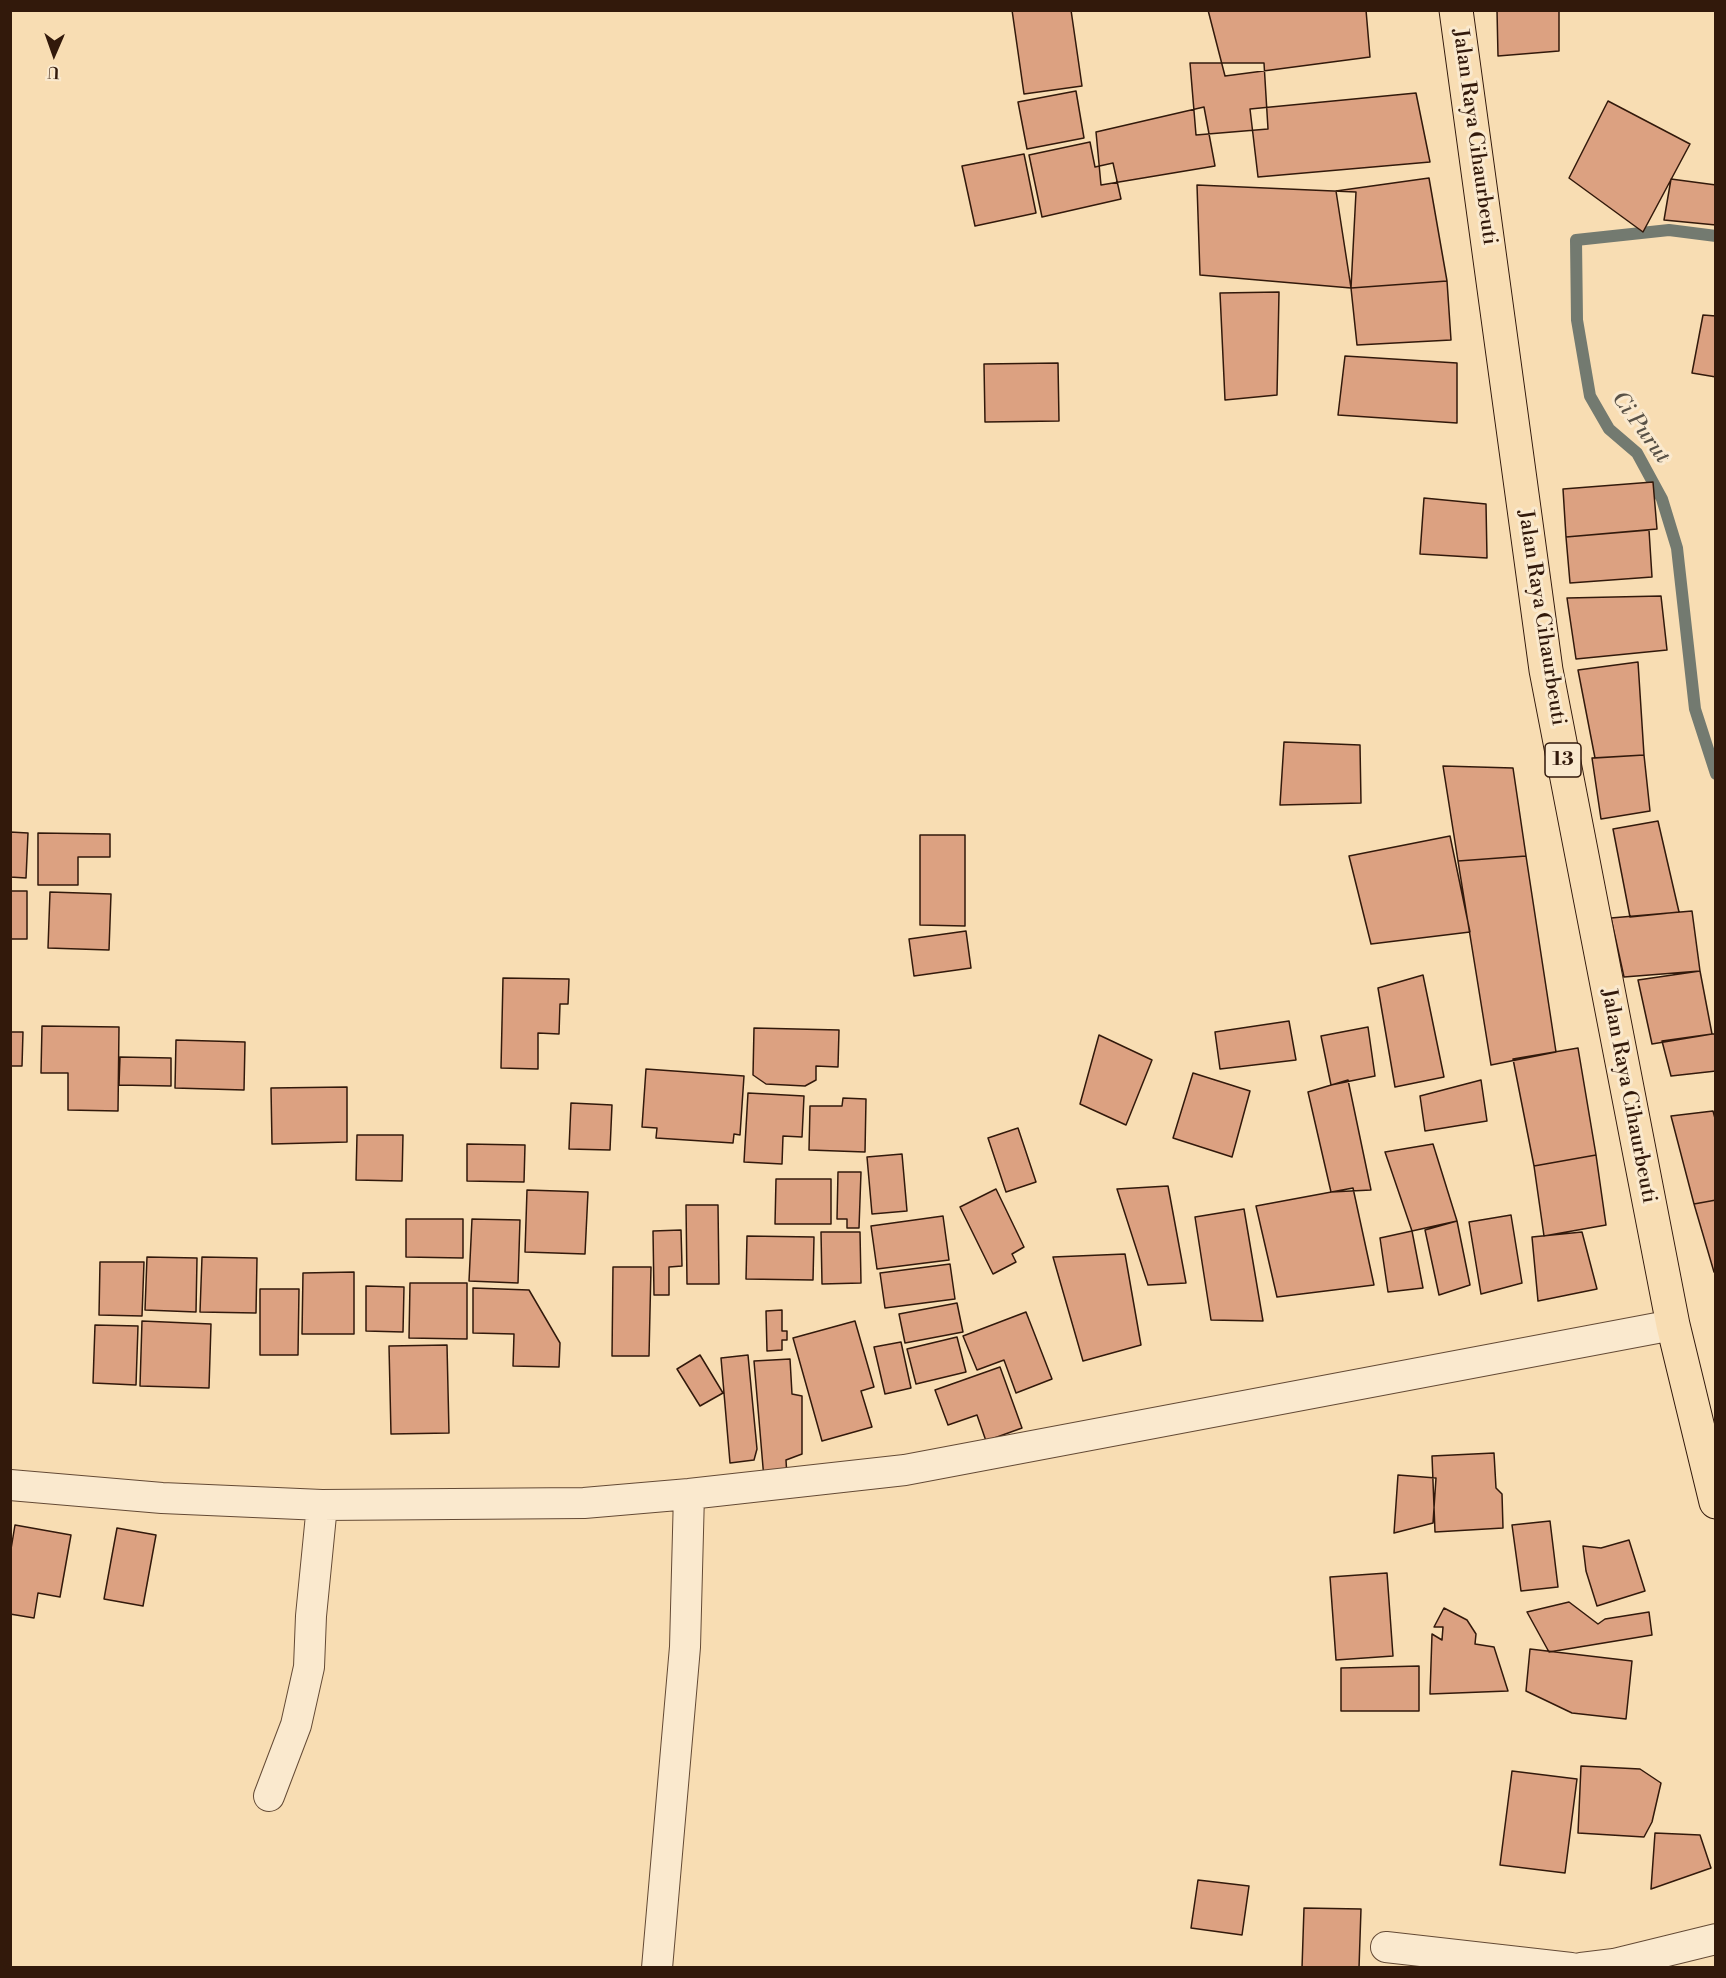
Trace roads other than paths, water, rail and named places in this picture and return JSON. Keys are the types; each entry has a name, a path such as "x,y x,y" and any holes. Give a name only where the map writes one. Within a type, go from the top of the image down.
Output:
{"highway":[{"name":"Jalan Raya Cihaurbeuti","path":"1456,10 1546,670 1672,1325 1716,1502"}],"street":[{"path":"10,1485 162,1498 322,1505 584,1503 689,1494 905,1470 1672,1325"},
{"path":"657,1968 685,1647 689,1494"},
{"path":"270,1796 296,1725 309,1667 311,1616 322,1505"},
{"path":"1581,1968 1614,1964 1716,1939"},
{"path":"1386,1947 1571,1968"}],"waterway":[{"name":"Ci Purut","path":"1716,236 1669,230 1576,240 1577,320 1590,396 1609,429 1637,453 1662,499 1677,548 1695,709 1716,774"}]}
